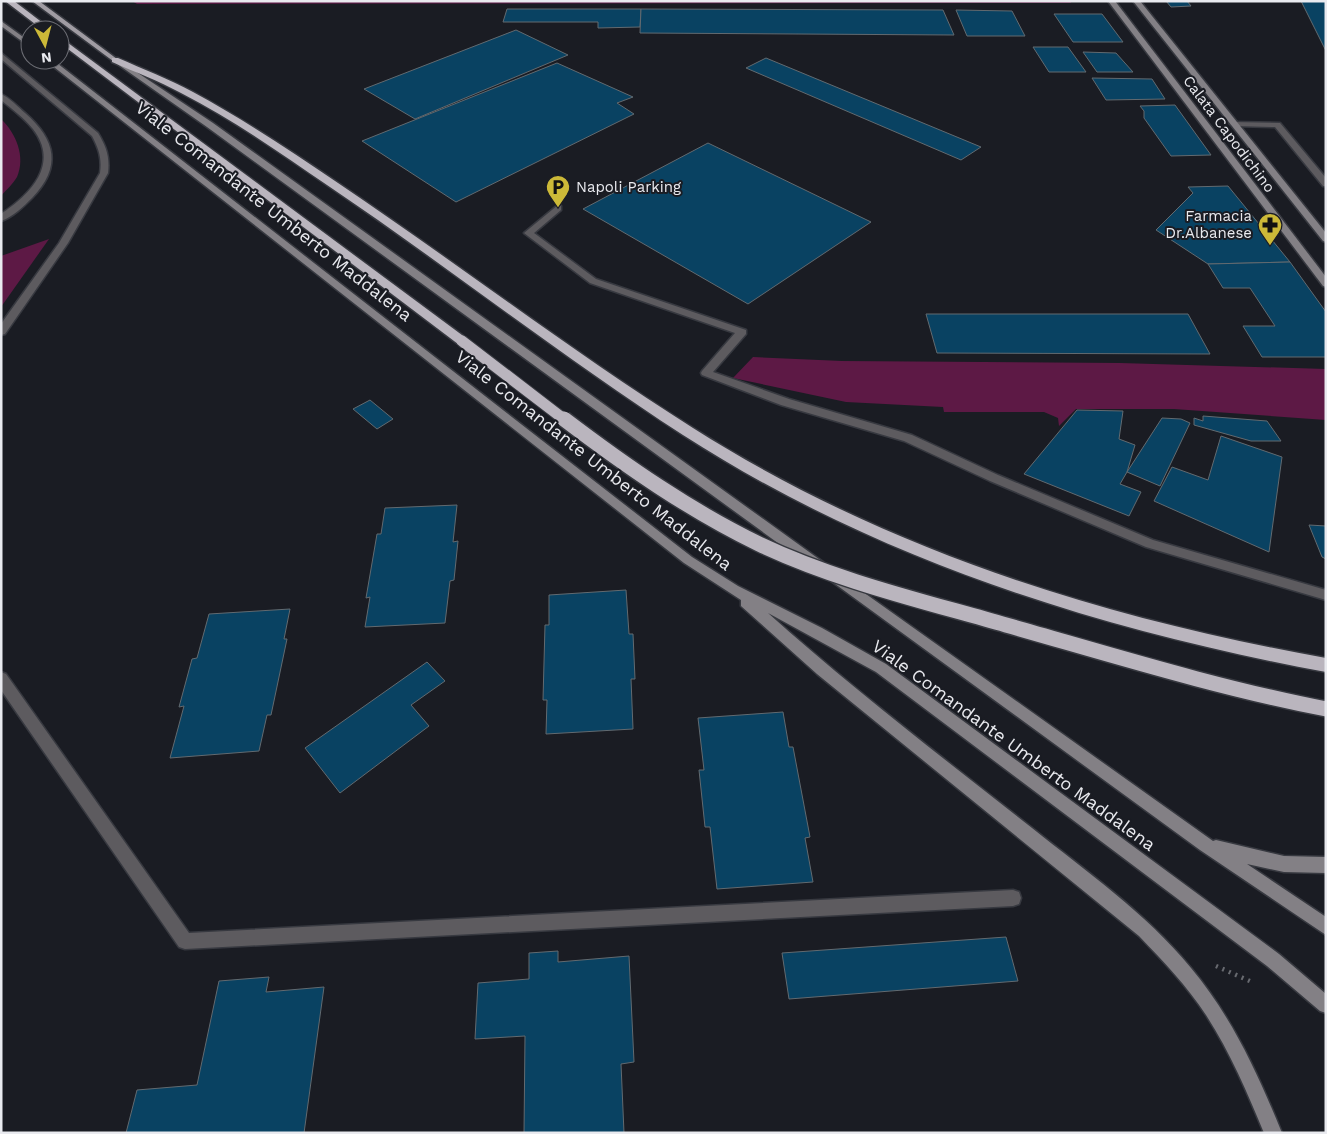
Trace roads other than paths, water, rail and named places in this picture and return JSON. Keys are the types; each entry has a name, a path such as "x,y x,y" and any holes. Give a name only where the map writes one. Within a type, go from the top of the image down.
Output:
{"highway":[{"path":"9,1 35,20"},
{"path":"70,47 626,465 679,501 728,529 779,553 841,576 1071,644 1285,701 1326,709"},
{"path":"115,60 190,94 245,127 362,203 514,312 689,432 755,473 797,496 937,557 1078,607 1279,657 1326,665"}],"main road":[{"name":"Viale Comandante Umberto Maddalena","path":"36,1 115,60 218,131 1205,845 1326,927"},
{"name":"Calata Capodichino","path":"1111,1 1326,284"},
{"name":"Calata Capodichino","path":"1136,1 1326,239"},
{"path":"1,23 20,37"},
{"name":"Viale Comandante Umberto Maddalena","path":"62,70 680,554 733,590 817,632 881,668 1273,960 1326,1005"},
{"path":"733,590 822,670 1145,930 1185,972 1212,1010 1244,1065 1273,1133"},
{"path":"1205,845 1279,864 1326,866"}],"lane":[{"path":"1,55 96,135 104,149 106,160 104,173 63,243 1,332"},
{"path":"1,96 37,128 48,147 49,164 32,194 1,218"},
{"path":"1234,124 1277,125 1326,184"},
{"path":"558,208 528,233 593,281 742,332 706,373 785,402 908,438 994,478 1150,544 1326,595"},
{"path":"1,678 185,941 1013,898"}],"place":[{"name":"Napoli Parking","path":"558,208"},
{"name":"Farmacia Dr.Albanese","path":"1270,246"}]}
